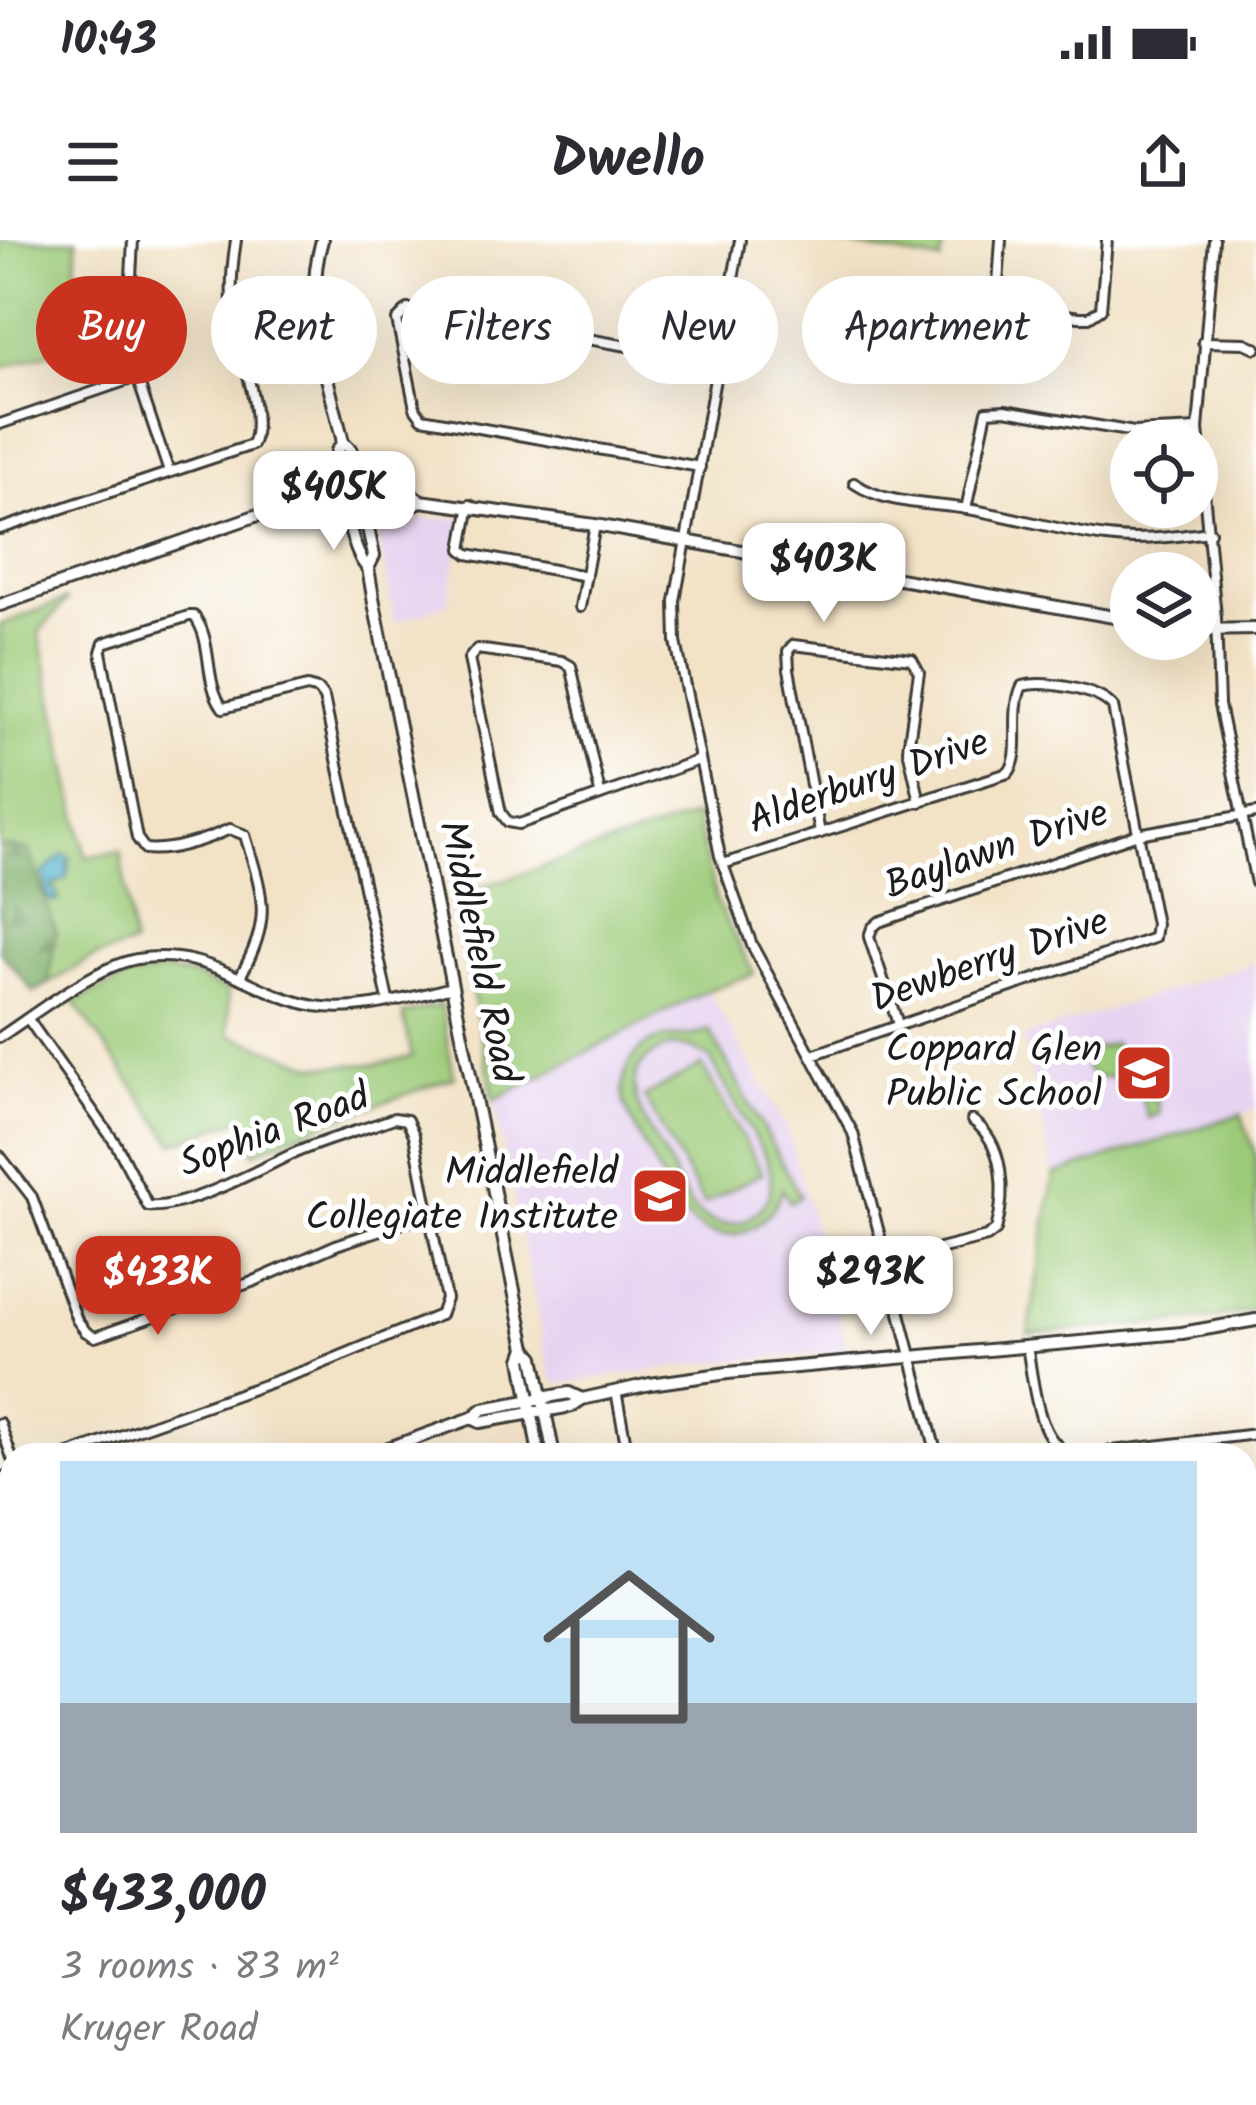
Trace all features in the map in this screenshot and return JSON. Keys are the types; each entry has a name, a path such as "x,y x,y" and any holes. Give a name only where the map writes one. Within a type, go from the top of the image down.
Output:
{"street":[{"path":"131,276 133,240"},
{"path":"0,529 253,445 257,426 233,317 236,240"},
{"name":"Middlefield Road","path":"322,240 312,298 374,556 368,568"},
{"path":"734,276 740,240"},
{"path":"1000,240 997,298 1011,306 1079,317 1101,309 1107,240"},
{"path":"1199,420 1214,240"},
{"path":"618,344 418,309 408,309 397,320 415,408 422,418 700,467"},
{"path":"1203,342 1256,348"},
{"path":"0,424 116,384"},
{"path":"138,384 169,472"},
{"path":"714,384 674,619 699,760 723,864 752,945 853,1133 934,1443"},
{"path":"966,509 987,411 1110,428"},
{"name":"Middlefield Road","path":"343,442 337,451 345,496 359,560 368,568 455,987 526,1348 522,1359 550,1443"},
{"path":"854,483 908,502 1108,537 1145,539 1210,532"},
{"path":"0,605 287,509 295,502 408,492 422,500 595,525 1110,616"},
{"path":"287,509 299,516 407,507 422,500"},
{"path":"470,504 462,549 468,554 586,576"},
{"path":"580,608 595,525"},
{"path":"1210,528 1211,552"},
{"path":"241,975 262,937 264,917 245,835 230,829 164,849 145,849 137,838 101,652 104,643 190,616 202,626 212,686 224,708 307,687 324,698 388,1000"},
{"path":"1218,632 1256,629"},
{"path":"820,833 789,669 788,651 793,645 912,659 919,672 908,749 920,802"},
{"path":"600,793 571,666 477,649 469,658 470,668 504,820 519,824 699,760"},
{"path":"1218,660 1220,705 1256,883"},
{"name":"Alderbury Drive","path":"723,864 1012,769 1017,697 1022,686 1037,682 1111,702 1138,834"},
{"name":"Baylawn Drive","path":"898,1024 869,937 879,922 1138,834 1256,813"},
{"name":"Dewberry Drive","path":"812,1055 1154,938 1156,924 1138,834"},
{"path":"0,1037 116,965 137,959 190,959 241,975 292,1000 319,1006 362,1005 455,987"},
{"name":"Sophia Road","path":"28,1018 116,1144 148,1206 186,1199 299,1152 400,1118 409,1123 446,1299 440,1315 309,1369 101,1443"},
{"path":"889,1262 987,1237 996,1230 1000,1165 985,1128 973,1120"},
{"path":"0,1156 32,1197 77,1319 95,1337 428,1214"},
{"path":"472,1418 480,1422 539,1413 616,1391 728,1373 1182,1333 1256,1320"},
{"path":"1027,1347 1047,1434 1054,1443"},
{"path":"616,1391 626,1443"},
{"path":"402,1443 472,1418 483,1409 569,1393 581,1399"},
{"name":"Middlefield Road","path":"539,1413 539,1443"},
{"path":"1179,1443 1256,1434"}],"shaded area":[{"path":"386,519 463,519 448,603 395,623 378,533"},
{"name":"Coppard Glen Public School","path":"1255,963 1256,1110 1054,1175 1023,1037"},
{"name":"Middlefield Collegiate Institute","path":"708,990 787,1128 848,1351 697,1364 557,1384 550,1375 494,1100"}],"green space":[{"path":"0,240 77,240 75,276 36,276 36,357 0,368"},
{"path":"819,240 944,240 941,262"},
{"path":"68,599 39,632 86,857 121,851 133,945 92,958 48,984 56,932 29,850 0,846 0,625"},
{"path":"695,816 717,903 754,974 708,990 494,1100 453,897"},
{"path":"0,846 29,849 56,932 48,984 34,992 0,951"},
{"path":"164,971 197,977 228,991 229,1034 315,1066 377,1064 412,1057 403,1014 441,1005 454,1077 254,1153 244,1117 174,1143 74,1002 128,978"},
{"path":"709,1030 800,1196 790,1202 782,1189 757,1225 731,1235 703,1229 689,1220 663,1181 623,1099 626,1072 641,1049 658,1039","holes":["672,1046 690,1047 710,1058 767,1160 769,1194 761,1208 741,1222 713,1222 691,1205 636,1096 639,1067 651,1055"]},
{"path":"1114,1043 1122,1072 1116,1077 1096,1077 1087,1070 1082,1053"},
{"path":"1152,1051 1154,1058 1147,1060 1148,1076 1144,1078 1151,1099 1157,1098 1159,1114 1148,1118 1129,1059"},
{"path":"702,1065 762,1173 704,1204 644,1097"},
{"path":"1241,1114 1256,1156 1256,1309 1213,1319 1028,1334 1054,1175"}],"water":[{"path":"63,854 70,857 67,878 52,885 59,900 52,902 43,874"}],"place":[{"name":"Coppard Glen Public School","path":"1144,1073"},
{"name":"Middlefield Collegiate Institute","path":"660,1196"}]}
